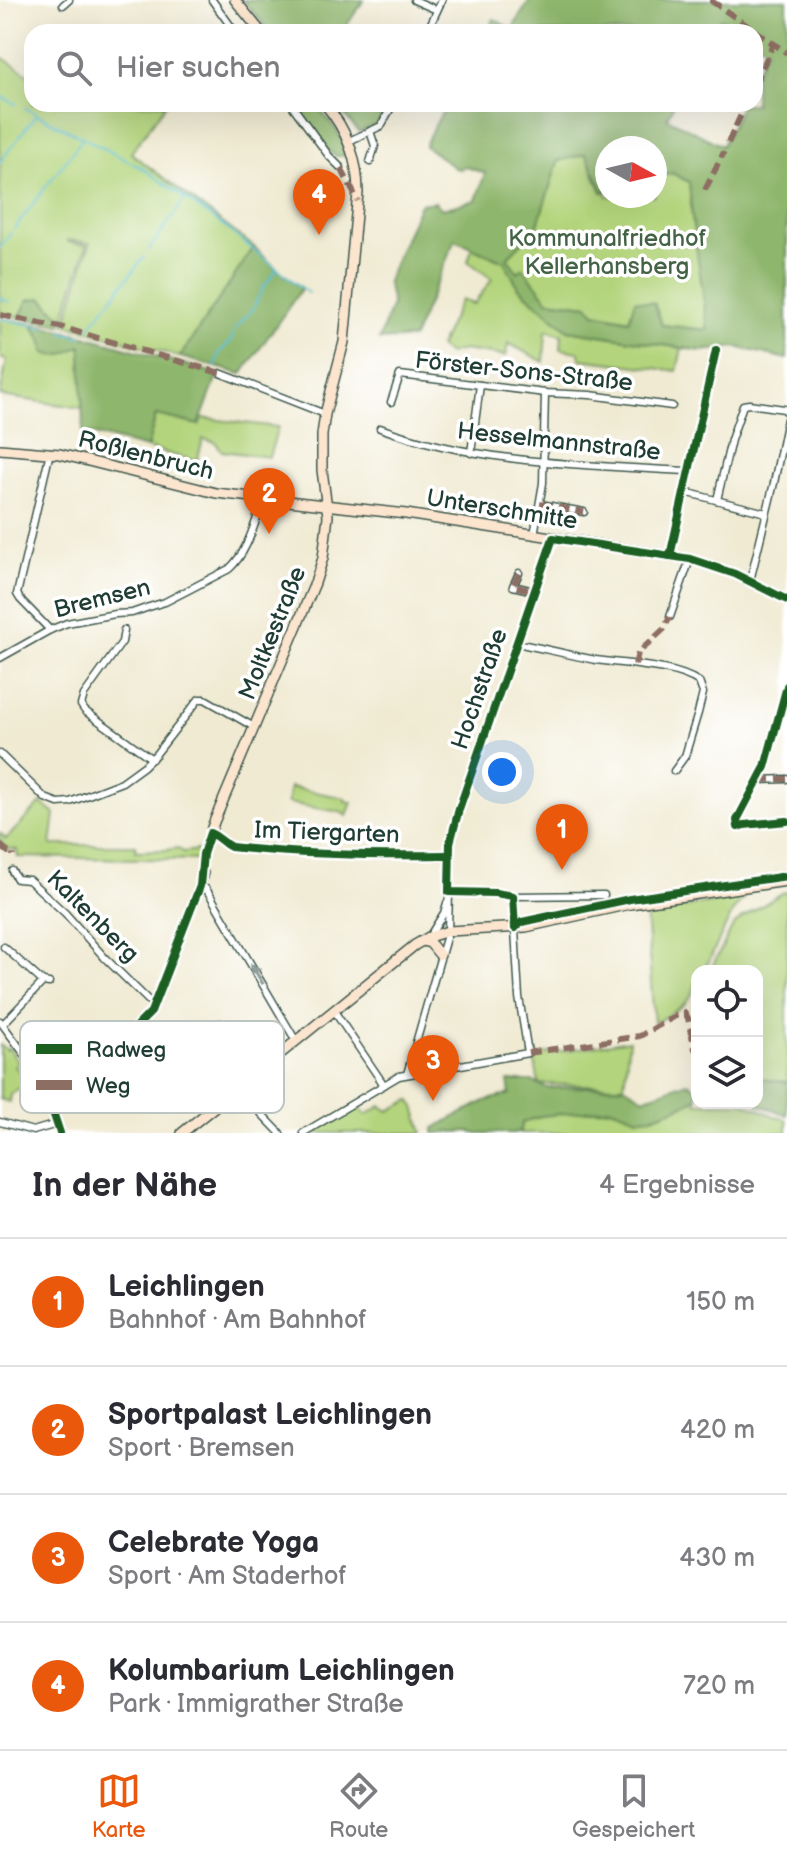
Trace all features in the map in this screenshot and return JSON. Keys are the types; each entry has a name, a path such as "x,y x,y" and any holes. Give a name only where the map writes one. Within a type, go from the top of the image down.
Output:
{"main road":[{"path":"235,0 254,24"},
{"name":"Moltkestraße","path":"203,854 320,571 328,516 321,448 325,414 344,342 358,201 357,172 349,141 332,112"},
{"name":"Roßlenbruch","path":"0,449 50,452 194,488 328,506"},
{"name":"Unterschmitte","path":"328,506 392,512 670,556"},
{"path":"670,556 717,567 787,600"},
{"path":"143,1021 154,1006 203,873"},
{"path":"284,1051 425,939 448,931 515,928 630,904 787,881"},
{"path":"425,939 440,955"},
{"path":"182,1133 206,1113"}],"street":[{"path":"63,5 69,0"},
{"path":"212,0 229,24"},
{"path":"414,0 437,10"},
{"path":"431,24 442,0"},
{"path":"297,112 341,168"},
{"path":"349,141 383,124 389,112"},
{"path":"370,131 375,146 370,162"},
{"path":"670,556 716,350"},
{"path":"220,373 325,414"},
{"name":"Förster-Sons-Straße","path":"391,402 400,375 672,406"},
{"path":"471,453 480,385"},
{"path":"534,535 540,504 545,393"},
{"path":"717,500 743,405 760,405 787,412"},
{"path":"750,581 787,419"},
{"name":"Hesselmannstraße","path":"380,428 424,443 471,453 543,462 689,471"},
{"path":"50,452 17,594 50,630"},
{"path":"685,492 766,513"},
{"name":"Bremsen","path":"0,658 67,623 132,613 165,602 229,569 244,548 264,498"},
{"path":"540,504 584,512"},
{"name":"Hochstraße","path":"449,855 462,800 553,538"},
{"path":"670,617 690,559"},
{"path":"519,573 513,586 534,591"},
{"path":"0,754 40,794 58,803 70,802 122,782 152,759 81,705 84,695 122,642 124,630"},
{"path":"516,643 665,670 699,682 703,693 698,713 685,756 674,771"},
{"path":"787,686 765,767 737,820 738,827 787,821"},
{"name":"Moltkestraße","path":"152,759 201,698 254,727"},
{"path":"759,780 787,779"},
{"name":"Im Tiergarten","path":"210,833 231,847 269,851 357,856 449,855"},
{"name":"Kaltenberg","path":"12,871 17,879 29,880 65,913 154,1006"},
{"path":"200,886 210,895 296,1041"},
{"path":"407,1074 448,931 449,892"},
{"path":"449,892 513,896 604,895"},
{"path":"425,939 444,913 449,892"},
{"path":"303,1133 407,1074 528,1053 519,997 513,896"},
{"path":"4,947 46,982 1,1022 20,1048"},
{"path":"334,1011 384,1085"},
{"path":"261,1113 280,1133"},
{"path":"0,1122 32,1132 58,1129"}],"green space":[{"path":"243,0 364,0 348,24 263,24"},
{"path":"530,0 787,0 787,359 736,347 701,351 568,330 519,288 504,261 455,240 413,338 379,340 392,304 387,281 420,204 435,202 442,209 476,200 485,173 463,166 461,169 455,168 425,146 442,112 670,112 667,118 722,146 738,112 763,112 763,57 767,48 763,45 763,24 729,24 721,19 718,24 515,24","holes":["595,136 667,136 667,174 672,173 689,182 708,330 662,325 654,303 635,300 629,320 595,313 588,305 548,300 523,268 518,272 507,258 537,227 558,161 586,154 595,174"]},
{"path":"0,56 24,72 24,112 160,112 131,153 254,247 180,357 65,324 90,243 67,240 87,245 63,319 42,298 28,300 20,317 0,313"},
{"path":"300,112 322,112 330,121 342,141 344,156 335,156"},
{"path":"342,112 371,112 382,117 378,124 359,132"},
{"name":"Kommunalfriedhof Kellerhansberg","path":"586,154 595,175 595,208 667,208 667,174 672,173 689,182 709,330 661,325 654,303 636,301 630,320 595,313 587,305 548,300 523,269 518,273 507,258 537,227 558,161"},
{"path":"254,247 302,288 242,374 180,357"},
{"path":"472,248 504,261 519,288 568,330 682,348 677,371 580,359 579,352 561,349 562,335 546,330 544,362 508,343 506,356 463,350 449,354 439,347 461,300 474,304 492,279 468,261"},
{"path":"42,298 63,319 61,325 20,317 28,300"},
{"path":"0,318 35,324 34,328 44,344 75,349 81,345 83,408 0,396 7,360 0,358"},
{"path":"35,324 218,374 199,425 156,415 147,448 83,432 81,346 63,354 49,355 44,352"},
{"path":"156,414 199,425 202,418 278,427 269,457 222,451 215,442 203,439 197,461 147,448"},
{"path":"290,787 345,798 345,801 352,802 347,816 340,812 287,803"},
{"path":"41,803 55,814 51,845 136,845 136,851 199,850 199,860 18,857 17,850 8,849 0,841 0,833 6,839"},
{"path":"787,892 787,1082 763,1078 763,965 713,965 733,926"},
{"path":"744,898 733,911 707,965 691,965 690,997 679,1009 654,1023 646,913"},
{"path":"629,1040 624,1086 539,1084 534,1056"},
{"path":"0,1045 7,1050 9,1048 19,1062 15,1067 20,1073 20,1088 10,1094 9,1102 0,1099"},
{"path":"763,1078 787,1082 787,1115 763,1106"},
{"path":"508,1081 532,1081 547,1088 624,1086 644,1098 687,1082 691,1085 691,1101 652,1117 638,1118 611,1108 541,1116 522,1123 520,1131 514,1133 434,1133 434,1128 485,1101 510,1094"},
{"path":"410,1100 423,1133 311,1133 358,1104 366,1115 381,1106 389,1111"},
{"path":"691,1101 691,1109 758,1109 787,1120 787,1133 520,1133 522,1123 540,1116 611,1108 638,1118 652,1117"}],"waterway":[{"path":"0,96 16,104"},
{"path":"33,112 144,169 220,223 308,293"},
{"path":"0,162 36,115"},
{"path":"14,229 83,138"},
{"path":"149,250 185,199"},
{"path":"0,248 11,233"},
{"path":"89,328 144,257"},
{"path":"215,367 219,353 231,341 235,329 253,309 277,269"},
{"path":"0,298 9,302"},
{"path":"0,318 45,328"},
{"path":"62,332 82,337"}],"marked path":[{"path":"710,0 745,24"},
{"path":"763,36 787,53"},
{"path":"763,66 773,44"},
{"path":"728,143 742,112"},
{"path":"705,190 724,152"},
{"path":"341,168 358,201"},
{"path":"0,315 60,327 220,373"},
{"path":"540,504 584,512"},
{"path":"519,573 513,586 534,591"},
{"path":"635,665 638,653 664,629 670,617"},
{"path":"759,780 787,779"},
{"path":"0,845 13,852 13,856"},
{"path":"528,1053 640,1036 685,1013 692,1037"}],"cycle path":[{"path":"670,556 716,350"},
{"path":"515,928 513,896 449,892 450,843 553,538 690,559 735,574 787,600"},
{"path":"787,686 765,767 737,820 738,827 787,821"},
{"path":"142,1021 151,1012 200,886 203,854 210,833 231,847 258,850 449,855"},
{"path":"515,928 522,922 630,899 787,876"},
{"path":"53,1113 60,1133"}],"place":[{"name":"Kolumbarium Leichlingen","path":"319,235"},
{"name":"Sportpalast Leichlingen","path":"269,534"},
{"name":"Leichlingen","path":"562,870"},
{"name":"Celebrate Yoga","path":"433,1101"}]}
